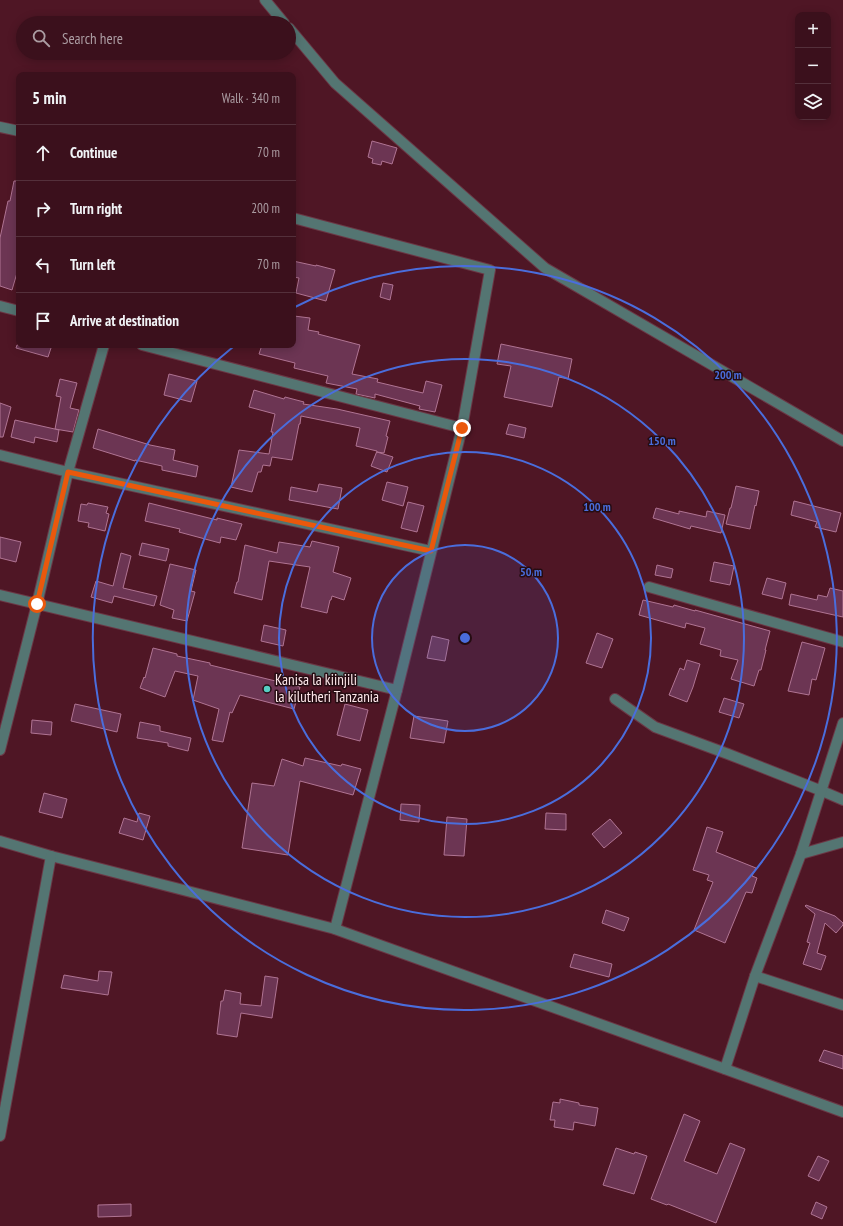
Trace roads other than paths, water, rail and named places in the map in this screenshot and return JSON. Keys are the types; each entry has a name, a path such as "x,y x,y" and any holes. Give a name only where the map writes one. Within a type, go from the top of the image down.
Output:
{"street":[{"path":"265,0 278,16"},
{"path":"296,36 335,83 545,268 843,441"},
{"path":"0,127 16,130"},
{"path":"296,219 490,270 462,428 397,690 335,929"},
{"path":"0,306 16,310"},
{"path":"0,750 37,604 68,472 103,348"},
{"path":"154,348 462,428"},
{"path":"0,455 68,472 431,551"},
{"path":"649,587 843,642"},
{"path":"0,595 397,690"},
{"path":"615,699 655,727 822,790 843,800"},
{"path":"725,1068 755,976 801,854 843,723"},
{"path":"0,841 51,856 335,929 725,1068 843,1112"},
{"path":"801,854 843,842"},
{"path":"0,1136 51,856"},
{"path":"755,976 843,1005"}],"place":[{"name":"Kanisa la kiinjili la kilutheri Tanzania","path":"267,689"}]}
